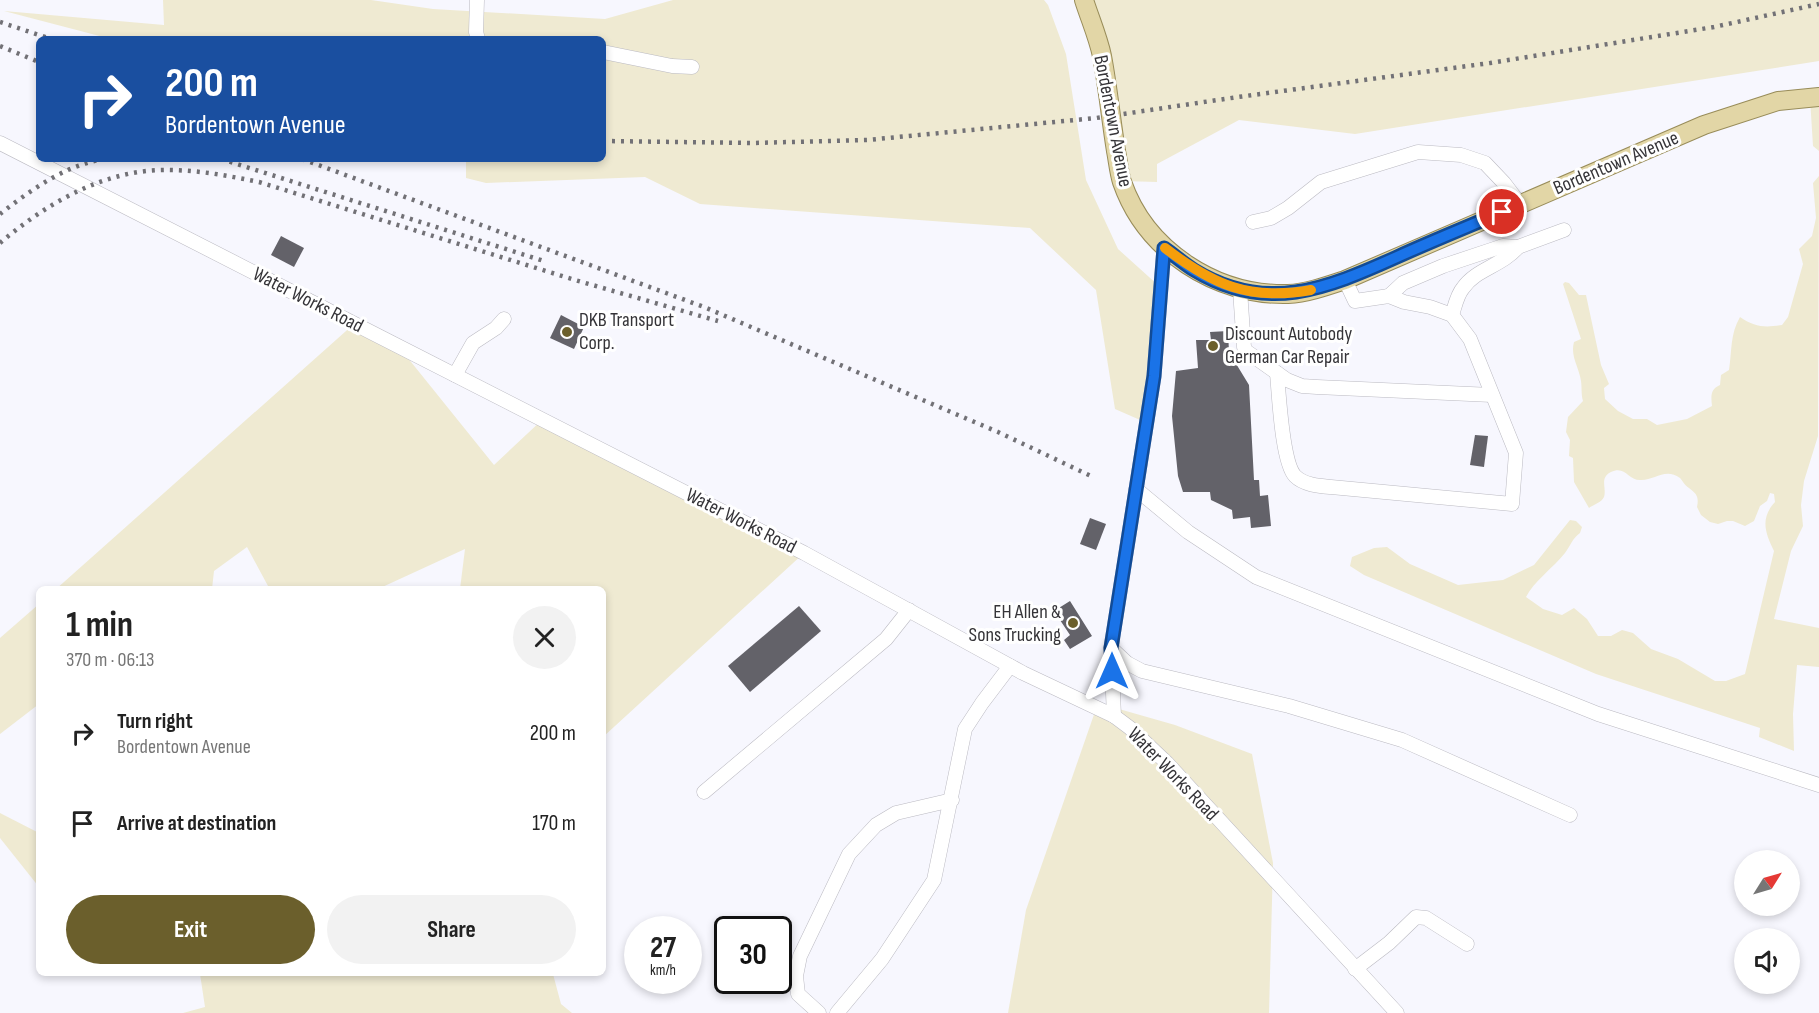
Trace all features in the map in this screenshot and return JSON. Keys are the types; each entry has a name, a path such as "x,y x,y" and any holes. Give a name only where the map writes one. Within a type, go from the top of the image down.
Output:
{"main road":[{"name":"Bordentown Avenue","path":"1084,0 1101,55 1122,181 1138,217 1164,248 1192,269 1240,290 1289,294 1318,289 1345,280 1704,125 1779,101 1819,97"}],"street":[{"path":"477,0 477,36"},
{"path":"606,53 672,66 692,66"},
{"name":"Water Works Road","path":"0,143 36,161"},
{"path":"1253,222 1271,218 1288,208 1321,182 1418,152 1461,155 1485,163 1520,204"},
{"name":"Water Works Road","path":"37,162 804,553 1010,666 1114,716 1167,763 1354,969 1397,1013"},
{"path":"1389,296 1403,283 1443,266 1503,246 1518,247 1564,230"},
{"path":"1452,315 1461,290 1472,277 1509,257 1518,247"},
{"path":"1114,716 1111,648 1154,376 1164,248"},
{"path":"1277,373 1286,456 1293,473 1303,481 1316,486 1512,504 1516,453 1470,339 1452,315 1430,307 1404,302 1389,296 1355,301 1345,280"},
{"path":"1240,290 1246,351 1287,380 1302,386 1492,394"},
{"path":"455,375 473,343 496,328 504,319"},
{"path":"1136,489 1188,532 1256,577 1598,714 1819,785"},
{"path":"704,792 886,639 909,610"},
{"path":"1111,648 1127,663 1142,671 1289,706 1402,740 1475,775 1570,815"},
{"path":"837,1013 882,959 934,880 965,729 1010,666"},
{"path":"819,1013 798,994 796,976 806,939 849,854 876,825 896,813 951,800"},
{"path":"1354,969 1389,943 1416,917 1426,918 1467,944"}],"shaded area":[{"path":"163,0 371,0 433,9 605,19 673,0 1044,0 1048,5 1066,54 1086,180 1118,249 1159,286 1147,423 1115,409 1096,290 1030,228 700,204 645,177 486,183 466,178 466,162 606,162 606,36 100,36 4,11 164,25"},
{"path":"1084,0 1819,0 1819,61 1355,134 1239,120 1157,164 1157,182 1122,181"},
{"path":"1819,97 1819,151 1813,146 1810,98"},
{"path":"1819,176 1818,436 1804,481 1801,505 1803,526 1791,551 1774,619 1819,628 1819,667 1797,665 1793,714 1794,751 1759,737 1760,728 1596,674 1364,575 1350,566 1352,557 1374,548 1387,547 1410,564 1458,585 1503,580 1534,565 1570,520 1576,521 1582,527 1580,533 1526,597 1543,609 1562,615 1574,608 1587,619 1598,636 1611,636 1622,630 1633,633 1651,649 1678,659 1715,681 1726,681 1745,674 1774,551 1768,538 1766,520 1775,502 1774,494 1770,493 1767,501 1760,506 1754,521 1745,526 1733,521 1718,524 1710,522 1701,515 1697,507 1696,494 1675,475 1664,474 1640,480 1616,470 1605,477 1603,499 1589,508 1574,482 1573,458 1569,456 1570,440 1566,432 1568,417 1583,401 1581,381 1573,352 1574,342 1581,339 1563,284 1569,283 1579,295 1586,295 1601,365 1609,384 1604,388 1605,399 1618,411 1633,419 1647,419 1657,425 1687,419 1712,406 1713,391 1720,385 1721,375 1729,370 1733,336 1740,317 1755,325 1765,326 1782,325 1788,317 1803,264 1799,249 1812,236 1816,218 1813,183"},
{"path":"355,323 399,347 494,465 543,419 804,553 606,734 606,586 460,586 465,549 385,586 268,586 247,547 214,571 212,586 59,586"},
{"path":"36,607 36,706 0,734 0,638"},
{"path":"1098,703 1175,725 1252,754 1273,863 1269,1013 1008,1013 1026,910"},
{"path":"0,813 36,831 36,883 0,838"},
{"path":"200,976 554,976 561,1004 572,1013 183,1013 205,1007"}],"building":[{"path":"281,236 304,248 294,267 271,255"},
{"name":"DKB Transport Corp.","path":"561,315 584,327 574,349 550,338"},
{"path":"1228,331 1229,352 1234,352 1235,362 1249,385 1254,480 1259,480 1260,496 1268,495 1271,526 1251,528 1250,517 1233,519 1232,510 1211,500 1210,492 1183,492 1178,476 1172,416 1176,371 1198,368 1196,340 1211,340 1210,332"},
{"path":"1475,435 1488,436 1484,467 1470,465"},
{"path":"1090,518 1106,524 1096,550 1080,544"},
{"name":"EH Allen & Sons Trucking","path":"1070,601 1092,636 1070,649 1064,640 1070,635 1054,611"},
{"path":"799,606 821,631 750,692 728,666"}],"railway":[{"path":"606,141 752,143 867,140 1096,118 1490,63 1714,27 1819,4"},
{"path":"0,22 42,36"},
{"path":"0,46 36,61"},
{"path":"0,214 50,179 91,162"},
{"path":"230,162 547,262"},
{"path":"310,162 704,307 998,432 1093,477"},
{"path":"0,243 57,202 100,182 145,171 203,172 259,182 575,280 718,321"}],"slow traffic":[{"path":"1165,248 1192,269 1240,290 1289,294 1311,290"}],"place":[{"name":"DKB Transport Corp.","path":"567,332"},
{"name":"Discount Autobody German Car Repair","path":"1213,346"},
{"name":"EH Allen & Sons Trucking","path":"1073,623"}],"route":[{"path":"1112,671 1111,648 1154,376 1164,248 1192,269 1215,281 1240,290 1289,294 1318,289 1345,280 1502,212"}]}
